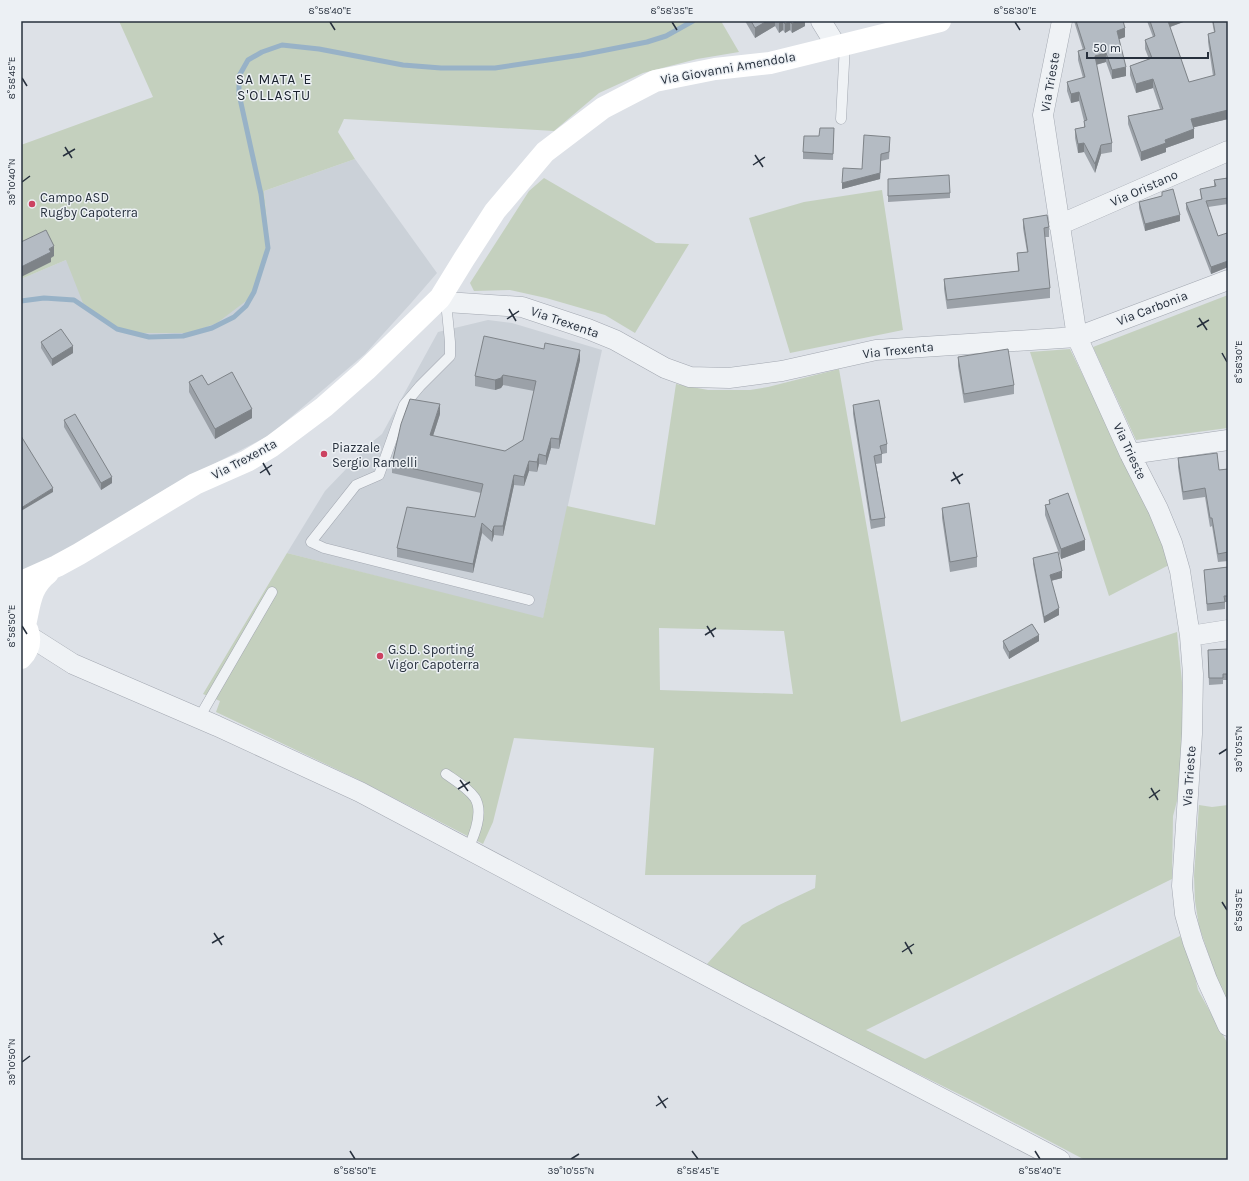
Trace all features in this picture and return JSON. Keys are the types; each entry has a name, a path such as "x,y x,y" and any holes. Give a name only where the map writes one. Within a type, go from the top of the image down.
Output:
{"street":[{"path":"821,21 841,46"},
{"name":"Via Giovanni Amendola","path":"443,300 464,258 496,211 544,152 603,108 655,81 715,69 770,63 940,21"},
{"name":"Via Trieste","path":"1062,21 1043,115 1077,336 1130,454 1158,509 1172,543 1180,571 1190,636 1193,674 1192,734 1182,886 1185,914 1193,942 1228,1026"},
{"name":"Via Oristano","path":"1059,225 1228,151"},
{"name":"Via Carbonia","path":"1077,336 1228,280"},
{"name":"Via Trexenta","path":"57,566 195,484 246,461 272,446 324,407 443,300 522,307 588,329 615,340 665,368 690,377 729,378 782,372 876,350 1077,336"},
{"path":"1130,454 1228,440"},
{"path":"21,585 28,579 57,566"},
{"path":"21,658 27,650 30,642 25,627 34,588 39,580 57,566"},
{"path":"25,627 73,664"},
{"path":"1190,636 1228,630"},
{"path":"21,658 39,657 73,664 199,718 360,792 1060,1160"}],"lane":[{"path":"841,46 841,119"},
{"path":"443,300 450,342 450,356 420,386 404,405 379,475 356,485 311,542 324,548 529,600"},
{"path":"199,718 272,592"},
{"path":"446,774 464,787 475,799 478,811 478,824 468,849"}],"shaded area":[{"path":"355,159 437,273 365,354 270,435 167,488 43,565 21,570 21,279 66,260 270,250 264,191"},
{"path":"488,320 512,323 602,350 543,619 287,553 325,491 372,442 382,434 438,332"}],"green space":[{"path":"119,21 721,21 739,52 697,59 643,73 599,93 554,131 344,119 338,132 355,159 264,191 270,250 250,298 217,323 190,333 138,333 113,326 83,303 66,260 21,279 21,145 153,97"},
{"path":"544,178 656,243 689,244 635,333 605,315 546,298 510,290 474,291 470,283 529,191"},
{"path":"882,190 903,330 790,353 749,218 804,202"},
{"path":"1228,295 1228,428 1136,440 1093,347"},
{"path":"1070,349 1150,513 1162,542 1169,565 1109,596 1030,352"},
{"path":"839,369 901,722 1177,632 1183,692 1184,731 1177,801 1173,816 1172,879 866,1030 925,1059 1180,936 1193,968 1198,990 1228,1044 1228,1160 1085,1160 977,1103 771,1001 707,964 742,925 815,888 816,875 645,875 654,748 514,738 493,822 483,844 357,779 216,712 220,701 203,694 287,553 543,618 567,506 655,525 676,384 708,390 750,390 768,387","holes":["659,628 784,631 793,694 660,690"]},
{"path":"1199,805 1212,807 1228,805 1228,1012 1199,926 1195,901 1194,876"}],"building":[{"path":"751,21 767,21 755,28"},
{"path":"1076,21 1123,21 1125,28 1117,31 1126,67 1112,70 1106,53 1095,56 1112,143 1101,145 1095,164 1084,143 1078,144 1075,129 1085,127 1084,121 1087,120 1079,92 1071,94 1067,82 1085,77 1078,51 1085,49"},
{"path":"1150,21 1168,21 1189,82 1215,75 1208,34 1215,32 1213,21 1228,21 1228,110 1191,119 1194,129 1165,140 1166,143 1141,152 1128,116 1163,109 1153,79 1136,84 1130,66 1152,58 1145,40 1155,36"},
{"path":"820,128 834,128 833,154 803,152 804,136 819,136"},
{"path":"864,135 890,137 889,152 881,154 880,173 842,183 843,168 862,169"},
{"path":"949,175 950,193 888,196 888,179"},
{"path":"1228,178 1228,198 1206,201 1218,236 1227,233 1228,236 1228,261 1211,267 1186,203 1202,199 1200,189 1216,186 1214,180"},
{"path":"1173,189 1180,215 1145,224 1139,202 1162,196 1162,192"},
{"path":"1047,215 1049,227 1044,228 1050,288 947,300 944,279 1019,271 1017,253 1028,252 1023,219"},
{"path":"46,230 54,246 49,249 51,252 21,267 21,242"},
{"path":"61,329 73,346 52,359 41,342"},
{"path":"484,336 544,349 545,343 580,350 559,439 551,438 546,456 539,454 537,462 529,461 524,477 514,475 503,526 494,526 492,532 482,523 473,564 397,548 407,507 475,517 483,484 392,464 401,424 410,399 440,404 430,435 505,451 523,440 536,381 503,375 501,378 495,380 475,376"},
{"path":"1008,349 1014,385 964,394 958,357"},
{"path":"232,372 252,409 215,429 189,382 202,375 208,385"},
{"path":"879,400 887,444 880,446 882,454 874,456 885,518 871,520 853,405"},
{"path":"75,414 112,477 101,483 64,420"},
{"path":"21,436 53,488 21,508"},
{"path":"1217,453 1219,470 1228,469 1228,552 1218,554 1205,488 1183,492 1178,458"},
{"path":"1068,493 1085,540 1061,549 1045,505 1050,504 1049,500"},
{"path":"969,503 977,557 950,562 942,508"},
{"path":"1058,552 1062,571 1050,575 1059,608 1044,617 1033,558"},
{"path":"1228,567 1228,596 1224,596 1225,602 1207,604 1204,570"},
{"path":"1032,624 1039,635 1009,652 1003,641"},
{"path":"1228,649 1228,674 1223,674 1223,678 1209,678 1208,650"}],"waterway":[{"path":"21,301 44,298 74,300 117,329 149,337 183,336 212,328 234,317 246,306 254,292 268,248 261,194 239,94 239,76 248,60 262,52 282,45 319,49 403,65 441,68 495,68 581,55 647,42 666,36 693,21"}],"place":[{"name":"Campo ASD Rugby Capoterra","path":"32,204"},
{"name":"Piazzale Sergio Ramelli","path":"324,454"},
{"name":"G.S.D. Sporting Vigor Capoterra","path":"380,656"}],"district":[{"name":"SA MATA 'E S'OLLASTU","path":"274,88"}]}
